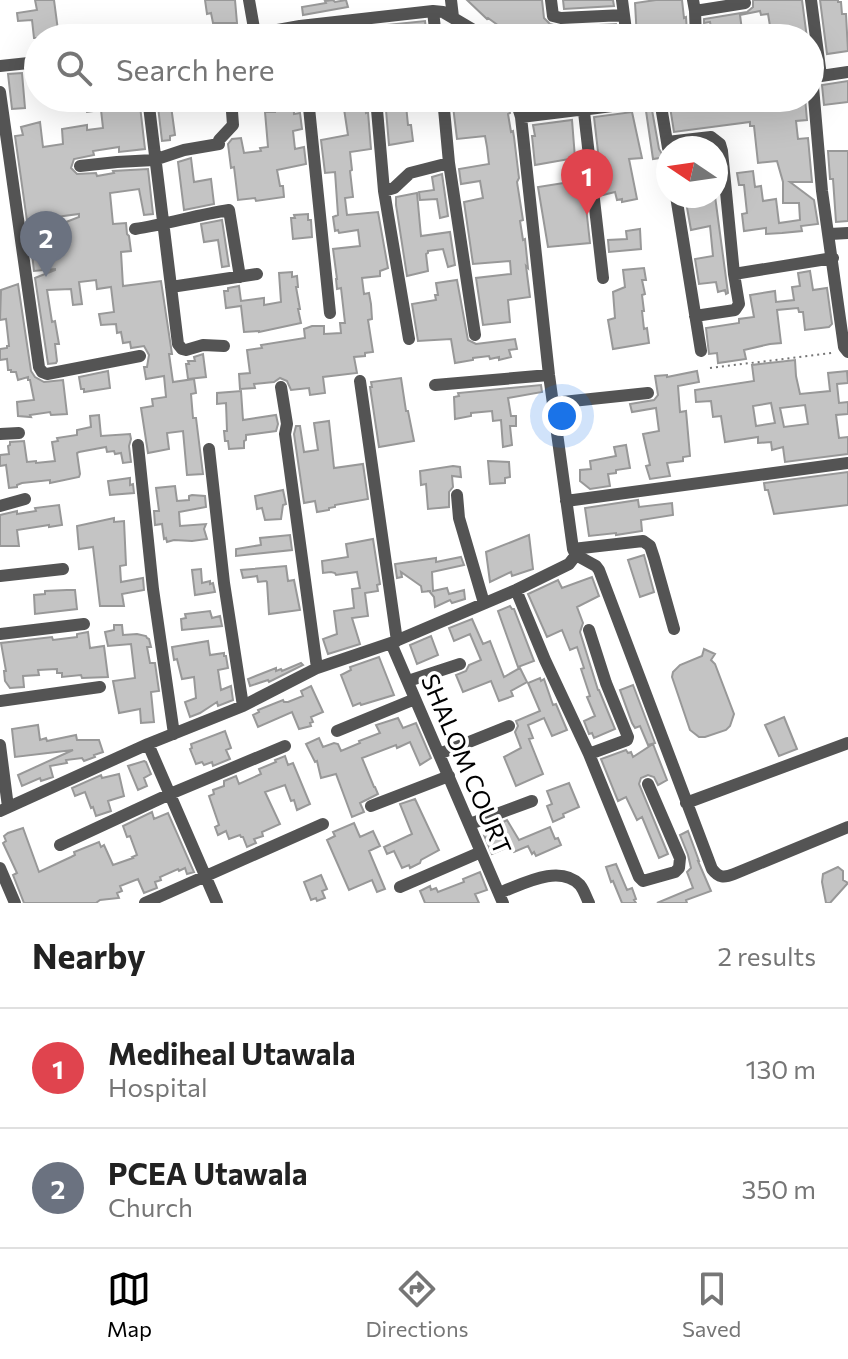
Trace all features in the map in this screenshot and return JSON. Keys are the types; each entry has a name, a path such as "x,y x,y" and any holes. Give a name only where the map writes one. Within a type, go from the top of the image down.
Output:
{"street":[{"path":"249,0 253,24"},
{"path":"451,0 453,17"},
{"path":"551,0 553,16 561,18 624,15"},
{"path":"622,0 625,24"},
{"path":"811,0 812,24"},
{"path":"694,6 745,3"},
{"path":"433,11 434,24"},
{"path":"342,24 433,11 443,12 464,24"},
{"path":"368,19 369,24"},
{"path":"0,66 24,63"},
{"path":"824,74 848,72"},
{"path":"0,92 39,367 47,374 140,356"},
{"path":"149,112 178,344 186,350 203,345 224,346"},
{"path":"80,166 154,160 184,150 219,144 233,125 232,112"},
{"path":"309,112 330,313"},
{"path":"377,112 384,191 409,339"},
{"path":"444,112 475,335"},
{"path":"0,745 4,809 148,744 243,706 317,668 394,642 569,564 574,552 549,375 519,112"},
{"path":"521,117 562,112"},
{"path":"584,112 603,278"},
{"path":"667,112 668,136"},
{"path":"817,112 822,191 833,258 842,279 844,347 847,352"},
{"path":"384,191 394,188 410,173 449,163"},
{"path":"678,208 701,351"},
{"path":"695,316 738,307 728,208"},
{"path":"135,229 229,210 240,277"},
{"path":"830,234 848,233"},
{"path":"734,274 833,258"},
{"path":"171,287 257,274"},
{"path":"435,385 549,375"},
{"name":"SHALOM COURT","path":"360,381 394,642 415,699 501,898"},
{"path":"281,387 317,668"},
{"path":"553,403 648,393"},
{"path":"0,434 19,433"},
{"path":"138,445 174,734"},
{"path":"209,449 224,583 243,706"},
{"path":"566,501 848,463"},
{"path":"457,495 459,518 484,603"},
{"path":"0,506 25,499"},
{"path":"574,552 643,541 647,543 674,629"},
{"path":"574,552 599,570 686,803 717,876 724,878 848,827"},
{"path":"0,576 63,569"},
{"path":"516,590 643,881 675,872 680,864 648,784"},
{"path":"0,634 84,624"},
{"path":"589,630 628,737 589,754"},
{"path":"408,681 460,664"},
{"path":"0,701 100,687"},
{"path":"337,731 415,699"},
{"path":"439,754 509,726"},
{"path":"686,803 848,743"},
{"path":"148,744 217,903"},
{"path":"60,845 285,746"},
{"path":"371,806 449,776"},
{"path":"470,824 532,801"},
{"path":"145,903 323,824"},
{"path":"400,887 481,852"},
{"path":"0,868 15,903"},
{"path":"501,898 543,877 563,875 581,886 589,903"}],"path":[{"path":"710,368 847,352"}],"building":[{"path":"35,0 54,0 57,24 18,21 17,13 37,10"},
{"path":"205,0 235,0 237,23 213,23 211,13 207,14"},
{"path":"346,0 348,7 303,15 302,7"},
{"path":"467,0 542,0 544,18 550,24 496,24"},
{"path":"563,0 613,0 614,6 564,9"},
{"path":"682,0 686,24 636,24 635,3"},
{"path":"753,0 802,0 805,24 770,24 768,14 761,15 760,11 740,15 741,24 704,23 704,19 747,12 753,7"},
{"path":"820,0 841,2 842,14 846,14 848,51 827,54"},
{"path":"425,21 425,24 397,24"},
{"path":"22,73 24,108 12,109 8,74"},
{"path":"848,81 848,102 824,105 824,85"},
{"path":"101,112 141,112 145,149 119,152 119,147 93,151 94,155 74,159 71,168 77,174 96,173 97,176 113,171 148,169 153,214 144,215 139,189 110,193 113,224 126,223 129,236 131,251 121,252 123,286 161,281 173,382 194,379 196,393 191,394 193,418 196,418 203,474 187,475 183,431 167,433 169,449 148,453 141,408 153,406 152,399 166,397 164,376 146,379 144,367 147,367 149,355 144,346 131,348 130,342 123,343 116,324 101,325 99,314 114,312 111,287 97,289 96,280 79,282 82,304 73,305 71,289 47,290 59,344 55,344 56,363 48,364 35,278 55,269 34,271 30,236 79,217 79,214 27,221 15,136 23,135 21,127 40,122 43,147 63,144 62,129 87,125 87,130 103,128"},
{"path":"159,112 172,112 175,135 170,136 170,140 162,141"},
{"path":"265,112 300,113 302,129 293,131 295,149 304,147 306,164 277,170 284,197 238,200 228,144 232,139 241,138 244,153 268,147"},
{"path":"344,112 368,112 371,149 350,152 353,197 345,198 347,215 378,212 388,268 380,271 380,276 362,278 364,294 369,293 371,304 372,319 368,320 373,352 354,357 357,373 323,377 325,393 310,395 309,388 291,390 287,381 280,378 274,382 254,384 255,388 240,389 239,374 250,373 247,350 305,338 304,329 312,326 324,326 324,334 341,333 340,323 345,323 341,288 337,289 333,249 360,246 358,230 335,231 333,217 338,215 335,172 325,173 321,140 348,135"},
{"path":"386,112 407,112 413,141 389,145"},
{"path":"454,112 510,112 530,297 508,300 510,322 483,325 476,278 511,274 510,261 473,264 464,202 483,198 480,181 461,184 459,169 489,164 485,136 457,139"},
{"path":"632,112 642,158 629,159 637,199 622,202 622,199 617,200 615,192 603,195 594,117"},
{"path":"646,112 652,112 657,136 656,159 653,159"},
{"path":"671,112 806,112 807,120 796,121 798,139 808,138 812,182 790,182 814,200 818,224 801,226 802,231 782,233 766,234 766,228 744,231 742,214 747,213 744,185 739,185 737,173 753,171 755,187 761,186 763,201 776,199 779,223 800,220 799,203 783,203 783,182 777,161 758,163 754,126 750,126 750,122 674,132"},
{"path":"572,120 575,158 535,165 533,125"},
{"path":"828,151 848,151 848,221 836,222"},
{"path":"191,158 194,182 211,179 214,204 184,210 178,162"},
{"path":"442,174 448,216 440,218 437,199 420,200 419,192 434,190 432,177"},
{"path":"583,180 590,243 548,247 538,187"},
{"path":"417,193 421,236 450,232 455,265 448,267 443,249 428,251 428,271 407,276 396,197"},
{"path":"687,208 717,208 728,293 725,290 718,292 716,282 699,284 695,259 713,256 710,226 691,230"},
{"path":"308,214 312,237 293,239 291,218"},
{"path":"222,220 229,266 222,267 218,240 204,242 201,224"},
{"path":"640,229 641,249 609,252 608,240 627,239 626,231"},
{"path":"644,268 646,280 642,280 645,294 642,295 642,311 649,343 613,349 608,320 615,318 613,292 625,287 623,270"},
{"path":"810,271 813,290 827,288 832,324 829,327 805,330 803,312 799,312 798,308 777,310 781,343 744,350 746,359 718,363 717,353 709,354 706,328 739,323 739,319 754,317 750,295 775,291 776,302 794,300 792,287 800,286 798,273"},
{"path":"292,272 292,277 297,276 301,323 244,332 241,306 226,308 224,291 239,286 241,301 264,298 264,305 281,302 279,273"},
{"path":"457,280 468,340 476,344 515,339 517,349 509,350 511,357 499,360 499,357 490,359 489,356 455,363 451,339 418,341 412,304 436,300 436,283"},
{"path":"18,284 31,371 44,382 63,380 67,414 51,415 50,412 31,417 18,416 17,402 34,400 28,377 18,380 16,372 8,370 7,359 0,360 0,349 9,346 6,319 0,320 1,290"},
{"path":"203,354 206,377 188,379 186,364"},
{"path":"795,360 800,394 830,391 828,373 847,371 848,383 837,384 839,403 848,402 848,414 836,415 839,438 848,437 848,454 785,462 783,447 772,450 771,442 758,443 758,437 725,442 721,416 713,417 711,401 696,402 695,390 754,381 752,365","holes":["771,403 775,423 756,426 753,406","805,405 808,424 784,427 780,408"]},
{"path":"108,371 110,388 84,392 81,389 79,377"},
{"path":"697,371 699,382 678,386 680,412 686,411 690,456 683,457 683,461 667,463 670,476 650,479 643,434 659,431 656,408 632,412 630,404 654,400 658,395 655,376 667,377"},
{"path":"401,378 414,441 379,447 371,382"},
{"path":"541,385 542,392 508,398 511,416 516,416 516,426 510,426 512,445 503,447 501,420 493,421 492,411 471,413 471,416 455,419 454,397 459,396 458,393"},
{"path":"241,391 243,420 276,415 278,424 276,431 246,435 244,448 229,449 224,431 227,431 226,403 217,404 217,393"},
{"path":"99,415 101,436 130,434 131,462 123,463 121,453 107,452 106,447 79,452 79,477 50,483 50,480 22,483 9,488 6,465 0,466 0,455 9,454 10,442 24,441 27,462 55,461 52,442 58,441 57,438 77,435 77,430 91,427 90,416"},
{"path":"329,421 334,468 363,464 368,499 317,512 315,501 304,503 294,434 296,426 300,426 304,452 318,450 314,423"},
{"path":"626,445 630,468 608,474 610,486 590,489 580,481 580,470 591,469 590,461 616,456 614,447"},
{"path":"488,461 509,462 510,477 505,478 505,483 490,484"},
{"path":"460,467 461,477 452,476 449,507 428,509 426,484 421,485 420,471"},
{"path":"848,472 848,505 774,514 764,483"},
{"path":"130,478 134,493 110,495 108,481"},
{"path":"175,486 177,501 189,500 192,495 205,496 206,507 179,512 180,526 206,524 207,539 167,542 162,524 155,525 154,511 159,511 156,488"},
{"path":"283,490 286,504 283,505 281,519 265,520 262,508 257,509 255,496"},
{"path":"638,500 639,507 672,503 673,515 641,520 642,531 589,536 585,508"},
{"path":"59,505 62,525 17,530 19,546 0,546 0,515"},
{"path":"114,518 114,522 124,521 126,565 120,566 121,582 143,578 144,590 122,594 124,606 100,606 93,547 79,549 77,526"},
{"path":"290,535 292,550 236,556 236,549 261,545 260,538"},
{"path":"529,535 533,569 512,576 511,572 490,582 486,552"},
{"path":"373,539 380,584 377,585 378,591 365,593 368,616 352,618 360,644 328,654 323,639 337,634 334,611 354,608 352,589 360,588 357,572 323,573 322,561 348,557 346,544"},
{"path":"644,555 654,592 640,597 628,560"},
{"path":"461,557 464,565 432,572 433,591 447,588 449,594 464,590 465,599 452,603 450,600 435,607 434,597 429,591 422,592 421,586 401,572 402,577 397,578 395,564"},
{"path":"286,566 288,581 294,580 300,610 269,614 267,582 258,582 257,576 243,578 241,570"},
{"path":"201,569 202,583 213,583 215,592 195,595 192,570"},
{"path":"592,577 599,596 577,607 583,623 580,632 598,690 615,729 594,738 584,721 595,716 587,697 590,696 577,647 570,650 562,630 547,637 528,594 558,580 562,588"},
{"path":"75,590 77,609 35,614 34,595 45,594 45,591"},
{"path":"510,606 514,609 534,661 518,667 498,611"},
{"path":"210,611 212,618 220,616 222,626 182,630 181,619 186,618 185,614"},
{"path":"472,619 483,644 490,641 504,677 520,668 527,682 511,691 513,696 499,701 491,681 463,692 456,675 481,660 470,634 454,641 449,628"},
{"path":"114,625 122,625 123,635 137,634 149,639 150,663 155,663 159,691 151,692 154,722 141,723 140,709 119,713 113,681 135,678 131,644 108,646 105,632 114,630"},
{"path":"88,632 90,648 104,646 108,677 62,677 57,669 38,670 39,675 23,676 24,687 10,688 5,681 1,643 77,637 77,634"},
{"path":"431,636 438,655 417,664 410,645"},
{"path":"208,641 210,655 224,653 226,656 228,668 218,670 221,690 231,686 233,700 218,706 217,702 190,717 185,702 196,698 194,677 182,679 172,647"},
{"path":"704,649 715,654 711,660 734,714 726,730 699,737 690,730 672,677 680,665 702,656"},
{"path":"379,657 394,695 353,706 341,675 351,670 350,667"},
{"path":"301,663 303,665 269,682 250,686 248,679 276,668 276,671 282,671"},
{"path":"540,678 541,681 544,679 553,705 556,704 567,730 552,736 544,718 528,725 533,738 529,739 543,774 516,786 504,757 521,748 515,732 518,726 516,721 540,711 528,683"},
{"path":"633,685 655,743 648,745 640,726 635,728 632,723 620,690"},
{"path":"311,686 323,712 311,717 311,726 299,729 292,712 258,727 253,715 258,710 303,696 301,691"},
{"path":"784,717 797,749 779,756 765,725"},
{"path":"398,718 403,728 416,723 431,758 420,765 410,742 362,758 378,794 360,803 364,812 352,817 336,774 321,778 317,761 306,744 319,738 323,747 334,743 341,751 380,733 376,725"},
{"path":"38,725 40,740 76,735 77,740 99,740 103,752 84,761 82,758 66,760 67,763 50,766 53,777 41,781 40,778 22,786 18,775 73,750 15,757 12,729"},
{"path":"225,731 231,748 226,750 230,759 213,766 212,762 196,764 191,744"},
{"path":"653,744 667,780 658,785 654,777 648,775 641,778 639,784 668,854 659,858 642,817 637,820 626,797 618,801 601,759 626,750 633,757"},
{"path":"285,756 288,765 293,763 310,804 297,810 285,785 265,792 280,824 262,832 263,836 254,839 256,843 247,847 240,835 229,839 226,831 218,835 215,827 219,825 209,796 214,794 213,790 236,776 239,784 261,774 259,769"},
{"path":"144,761 151,774 144,778 147,786 138,790 128,766"},
{"path":"119,774 124,796 108,801 111,811 96,816 85,792 75,796 72,788 101,775 102,778"},
{"path":"569,783 579,807 553,822 547,806 552,804 547,791"},
{"path":"415,799 439,850 410,868 409,865 402,868 394,851 387,854 384,847 412,834 400,804"},
{"path":"152,812 154,819 168,813 194,872 187,874 185,868 178,869 160,877 161,880 155,882 157,888 144,893 138,879 120,886 122,891 117,893 119,898 96,903 24,903 13,875 17,873 3,843 8,833 23,828 39,872 99,842 101,847 104,845 113,865 137,855 123,826"},
{"path":"507,820 519,840 550,827 561,845 536,856 528,846 514,852 508,847 492,854 484,835 499,829 497,825"},
{"path":"354,823 360,837 373,831 380,846 369,851 385,889 377,892 372,880 349,890 327,840 335,836 333,832"},
{"path":"688,831 711,891 686,900 687,903 657,903 693,888 687,872 691,868 688,855 680,835"},
{"path":"616,864 627,890 632,888 636,903 622,903 611,882 606,867"},
{"path":"838,867 843,871 843,880 848,883 830,903 826,903 823,874"},
{"path":"480,872 487,890 475,894 479,903 425,903 420,891 430,886 431,890 436,888 438,892"},
{"path":"321,875 327,889 322,891 325,898 311,900 304,882"}],"place":[{"name":"Mediheal Utawala","path":"587,215"},
{"name":"PCEA Utawala","path":"46,277"}]}
